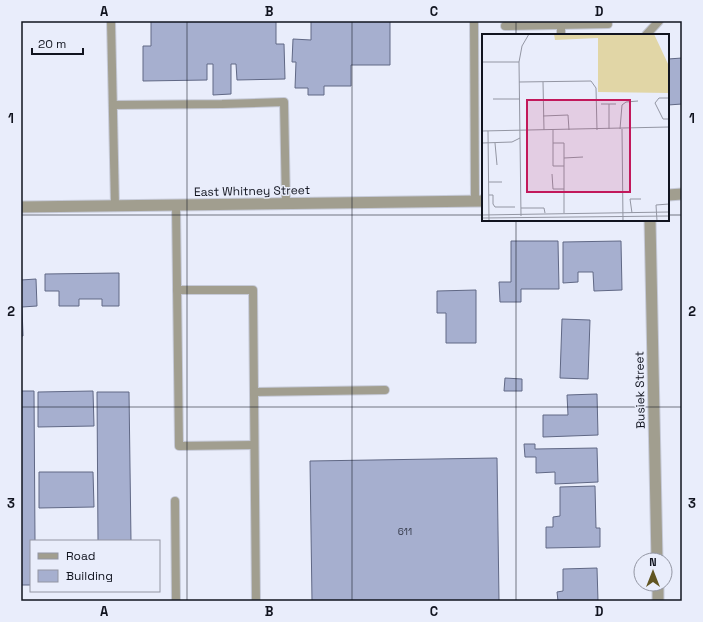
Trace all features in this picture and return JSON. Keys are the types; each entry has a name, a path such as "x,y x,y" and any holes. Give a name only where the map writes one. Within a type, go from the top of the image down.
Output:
{"street":[{"path":"669,195 682,194"},
{"name":"East Whitney Street","path":"21,207 479,202"},
{"name":"Busiek Street","path":"650,221 657,552"}],"lane":[{"path":"112,21 115,206"},
{"path":"474,21 479,202"},
{"path":"647,34 659,21"},
{"path":"505,26 608,24"},
{"path":"561,25 561,34"},
{"path":"113,105 284,102 286,204"},
{"path":"176,205 178,446 254,445"},
{"path":"177,290 253,290 256,601"},
{"path":"254,392 385,390"},
{"path":"175,501 176,601"}],"building":[{"path":"151,21 276,21 276,44 284,44 285,79 237,80 236,64 231,64 231,94 213,95 213,64 207,64 207,80 143,81 143,46 151,46"},
{"path":"311,21 390,21 390,65 351,65 351,86 324,86 324,95 308,95 308,88 295,88 296,62 292,62 293,39 311,40"},
{"path":"682,58 682,104 669,105 669,59"},
{"path":"511,241 558,241 559,289 521,289 521,302 500,302 499,282 511,282"},
{"path":"621,241 622,290 594,291 593,272 578,272 578,282 563,283 563,242"},
{"path":"119,273 119,306 102,306 102,299 79,299 79,306 59,306 59,291 45,291 45,274"},
{"path":"36,279 37,306 22,307 23,336 21,336 21,280"},
{"path":"476,290 476,343 446,343 446,313 437,313 437,291"},
{"path":"562,319 590,320 588,379 560,378"},
{"path":"505,378 522,379 522,391 504,391"},
{"path":"21,391 34,391 35,540 30,540 30,585 21,585"},
{"path":"93,391 94,426 38,427 38,392"},
{"path":"97,392 129,392 131,540 98,540"},
{"path":"597,394 598,435 543,437 543,415 568,415 567,395"},
{"path":"524,444 535,444 535,449 597,448 598,482 555,484 555,472 536,473 536,457 525,457"},
{"path":"497,458 499,601 312,601 310,461"},
{"path":"39,472 93,472 94,507 39,508"},
{"path":"595,486 596,528 600,528 600,547 546,548 546,527 553,527 553,517 560,516 560,487"},
{"path":"597,568 598,601 558,601 557,592 563,591 563,569"}]}
